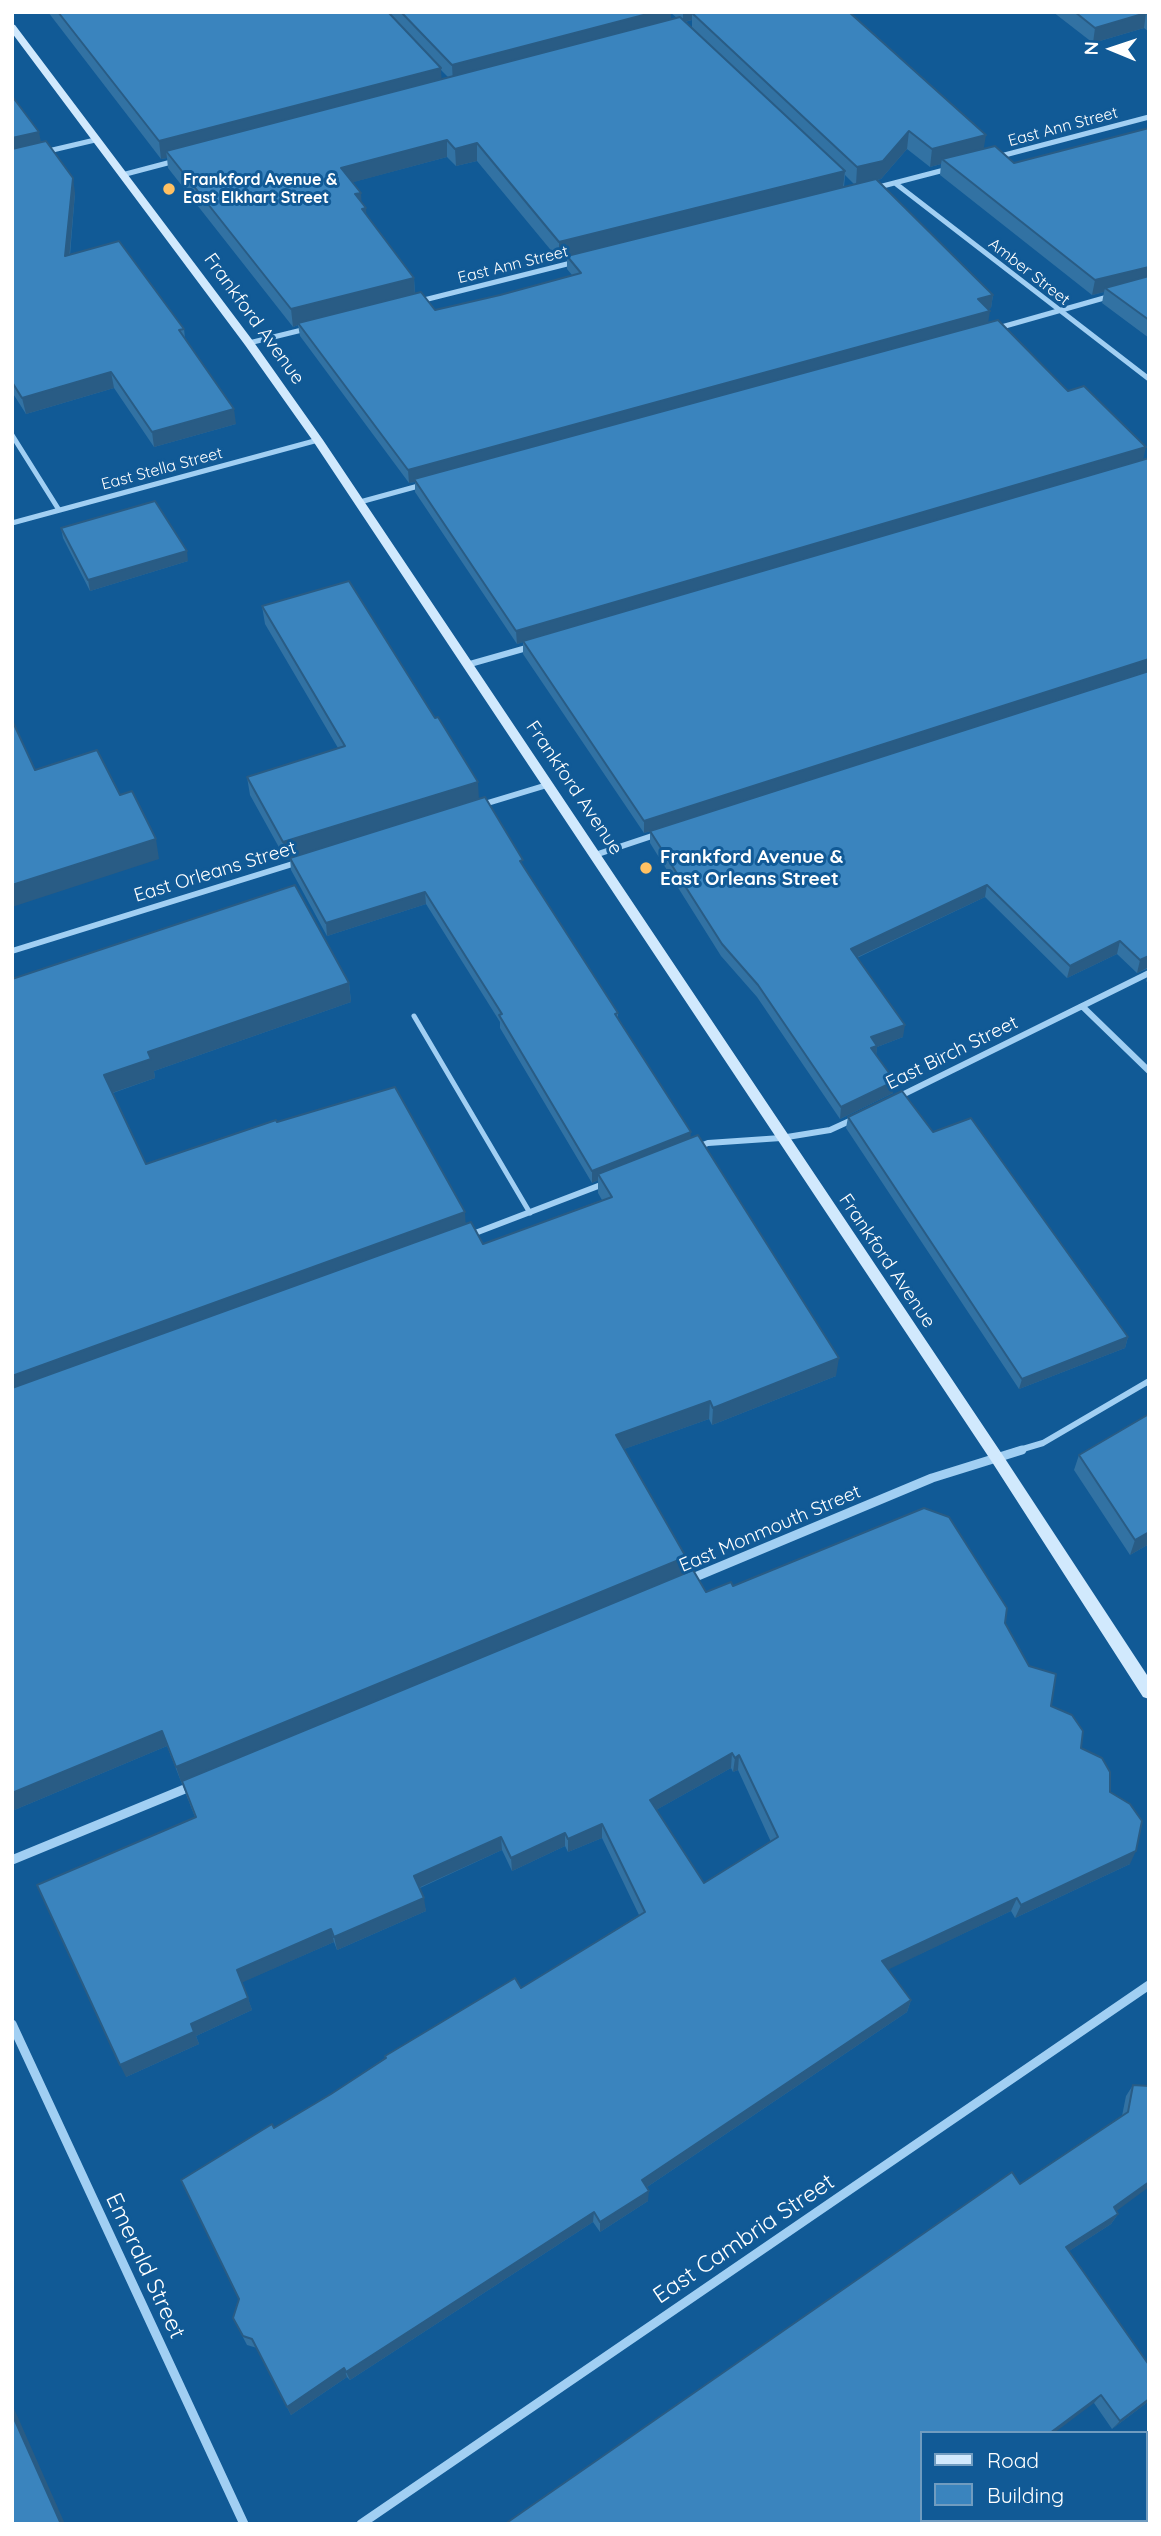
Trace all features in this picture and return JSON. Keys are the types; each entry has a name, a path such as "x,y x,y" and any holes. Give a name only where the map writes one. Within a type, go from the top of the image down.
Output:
{"main road":[{"name":"Frankford Avenue","path":"12,27 249,343 360,502 470,664 547,785 1149,1692"}],"street":[{"name":"East Ann Street","path":"989,159 1149,117"},
{"path":"36,153 96,140"},
{"path":"121,175 187,158"},
{"path":"868,189 962,166"},
{"name":"Amber Street","path":"895,183 1149,379"},
{"name":"East Ann Street","path":"410,303 585,260"},
{"path":"992,329 1123,292"},
{"path":"249,343 315,327"},
{"path":"12,435 59,510"},
{"name":"East Stella Street","path":"12,523 317,440"},
{"path":"360,502 427,483"},
{"path":"470,664 537,645"},
{"path":"479,806 547,785"},
{"path":"595,855 661,834"},
{"name":"East Orleans Street","path":"12,951 306,860"},
{"name":"East Birch Street","path":"890,1101 1149,973"},
{"path":"1083,1007 1149,1071"},
{"path":"682,1153 708,1143 781,1138 830,1130 866,1113"},
{"path":"465,1237 619,1178"},
{"name":"East Monmouth Street","path":"678,1584 932,1478 1043,1443 1149,1381"},
{"path":"12,1860 204,1781"},
{"name":"East Cambria Street","path":"361,2524 1149,1986"},
{"name":"Emerald Street","path":"12,2024 244,2524"}],"lane":[{"path":"414,1016 530,1213"}],"building":[{"path":"58,12 388,12 441,68 159,141"},
{"path":"401,12 655,12 452,65"},
{"path":"849,12 986,135 932,149 909,131 883,161 857,167 692,13"},
{"path":"1075,12 1149,12 1149,15 1146,13 1095,28"},
{"path":"680,17 845,171 559,242 477,143 455,149 447,140 341,168 361,193 355,194 366,208 362,209 414,278 291,309 166,151"},
{"path":"12,96 39,132 12,138"},
{"path":"1149,128 1149,267 1095,280 942,159 995,146 1014,163"},
{"path":"46,141 73,178 65,256 119,241 184,329 179,330 234,409 152,432 111,372 22,398 12,382 12,149"},
{"path":"876,179 993,295 978,299 990,311 408,470 298,323 421,292 435,310 500,295 581,273 567,256"},
{"path":"1149,276 1149,320 1105,288"},
{"path":"998,320 1068,391 1084,386 1146,447 516,631 414,479"},
{"path":"1149,458 1149,659 644,821 523,641"},
{"path":"155,501 187,551 88,580 61,528"},
{"path":"349,581 478,782 283,842 247,777 345,746 262,606"},
{"path":"1149,671 1149,956 1140,960 1120,941 1070,966 987,885 851,949 905,1025 871,1037 877,1046 871,1048 895,1081 841,1107 758,985 722,944 650,831"},
{"path":"12,720 35,770 97,750 120,795 132,791 156,839 12,885"},
{"path":"485,797 523,860 520,861 691,1132 592,1171 499,1015 502,1014 425,892 326,923 290,858"},
{"path":"295,885 349,983 148,1052 151,1059 104,1075 146,1164 276,1120 277,1122 395,1087 465,1212 12,1376 12,979"},
{"path":"902,1091 933,1132 971,1118 1128,1337 1022,1379 848,1117"},
{"path":"698,1135 839,1358 713,1408 710,1401 616,1435 686,1557 176,1767 162,1731 12,1793 12,1388 471,1222 483,1244 612,1197 598,1174"},
{"path":"1149,1414 1149,1532 1135,1540 1079,1455"},
{"path":"924,1508 949,1517 1007,1608 1005,1623 1029,1666 1056,1674 1051,1706 1072,1715 1083,1731 1081,1748 1102,1758 1110,1772 1110,1792 1130,1804 1142,1821 1136,1851 1021,1905 1017,1898 882,1961 911,2000 642,2180 649,2191 600,2222 594,2212 346,2372 344,2368 287,2407 252,2339 243,2336 233,2318 239,2299 181,2180 272,2124 274,2128 331,2094 386,2058 385,2056 515,1978 521,1988 645,1912 602,1824 568,1839 565,1833 511,1858 501,1837 414,1876 424,1898 334,1937 331,1929 237,1970 248,1998 191,2024 194,2032 120,2065 37,1885 196,1817 182,1781 693,1570 706,1592 731,1582 733,1586","holes":["732,1753 735,1758 739,1755 778,1837 704,1883 650,1800"]},
{"path":"1133,2085 1149,2086 1149,2182 1114,2207 1118,2214 1066,2247 1149,2365 1149,2399 1120,2421 1101,2395 1053,2431 920,2431 920,2522 930,2522 927,2524 505,2524 1012,2172 1020,2184 1128,2112"},
{"path":"12,2414 61,2524 12,2524"}],"place":[{"name":"Frankford Avenue & East Elkhart Street","path":"169,189"},
{"name":"Frankford Avenue & East Orleans Street","path":"646,868"}]}
